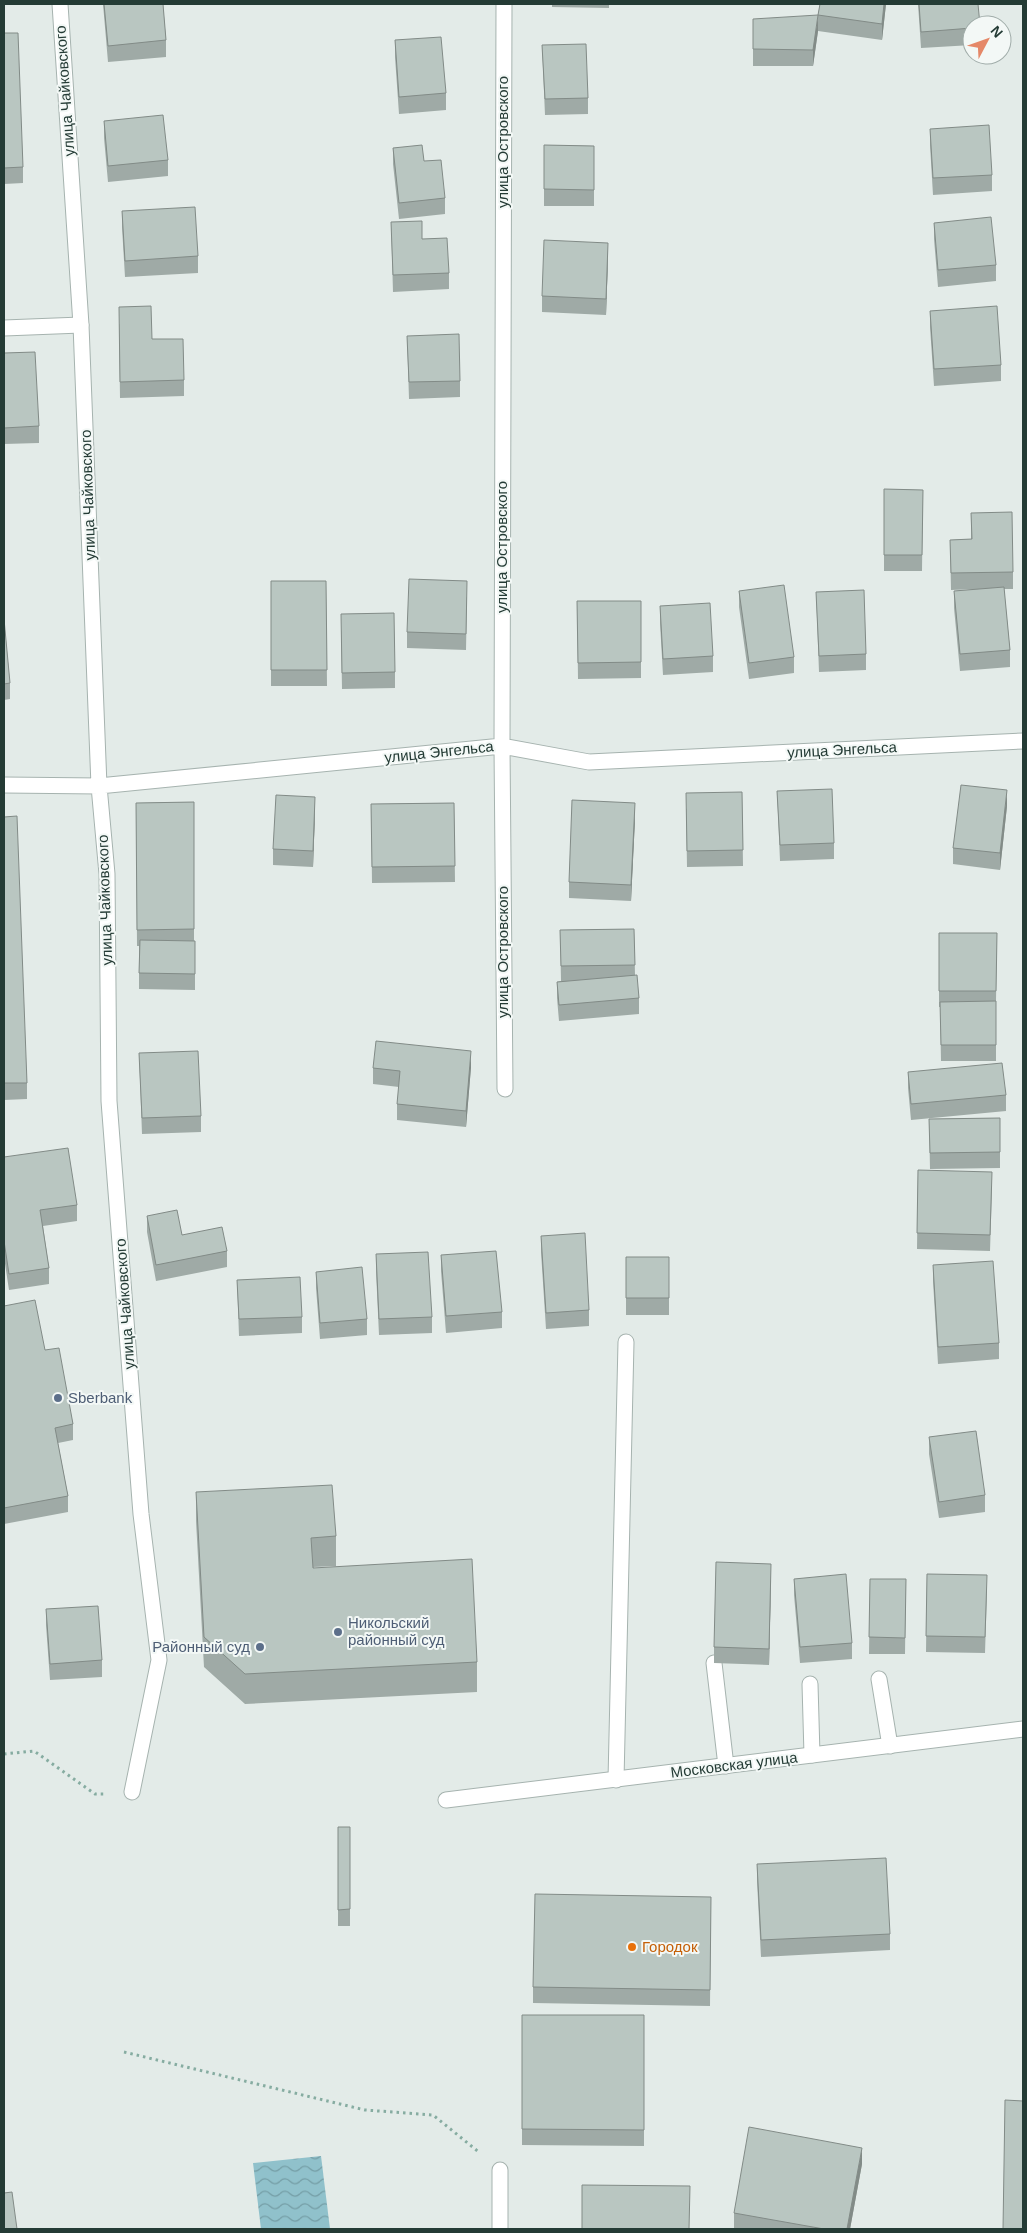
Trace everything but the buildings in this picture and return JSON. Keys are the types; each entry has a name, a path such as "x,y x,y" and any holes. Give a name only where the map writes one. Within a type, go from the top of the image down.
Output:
{"street":[{"name":"улица Чайковского","path":"60,4 81,325 99,786 107,874 109,1101 141,1514 158,1660 132,1792"},
{"name":"улица Островского","path":"504,4 502,746 505,1089"},
{"path":"4,328 81,325"},
{"name":"улица Энгельса","path":"4,785 99,786 502,746 589,762 1023,741"},
{"path":"616,1780 626,1342"},
{"path":"714,1664 726,1766"},
{"path":"879,1679 890,1746"},
{"path":"810,1684 812,1755"},
{"name":"Московская улица","path":"446,1800 1023,1730"},
{"path":"500,2170 500,2229"}],"path":[{"path":"4,1754 34,1751 96,1794 132,1792"},
{"path":"124,2052 365,2110 433,2114 500,2170"}],"water":[{"path":"321,2156 330,2229 261,2229 253,2163"}],"place":[{"name":"Sberbank","path":"58,1398"},
{"name":"Никольский районный суд","path":"338,1632"},
{"name":"Районный суд","path":"260,1647"},
{"name":"Городок","path":"632,1947"}]}
